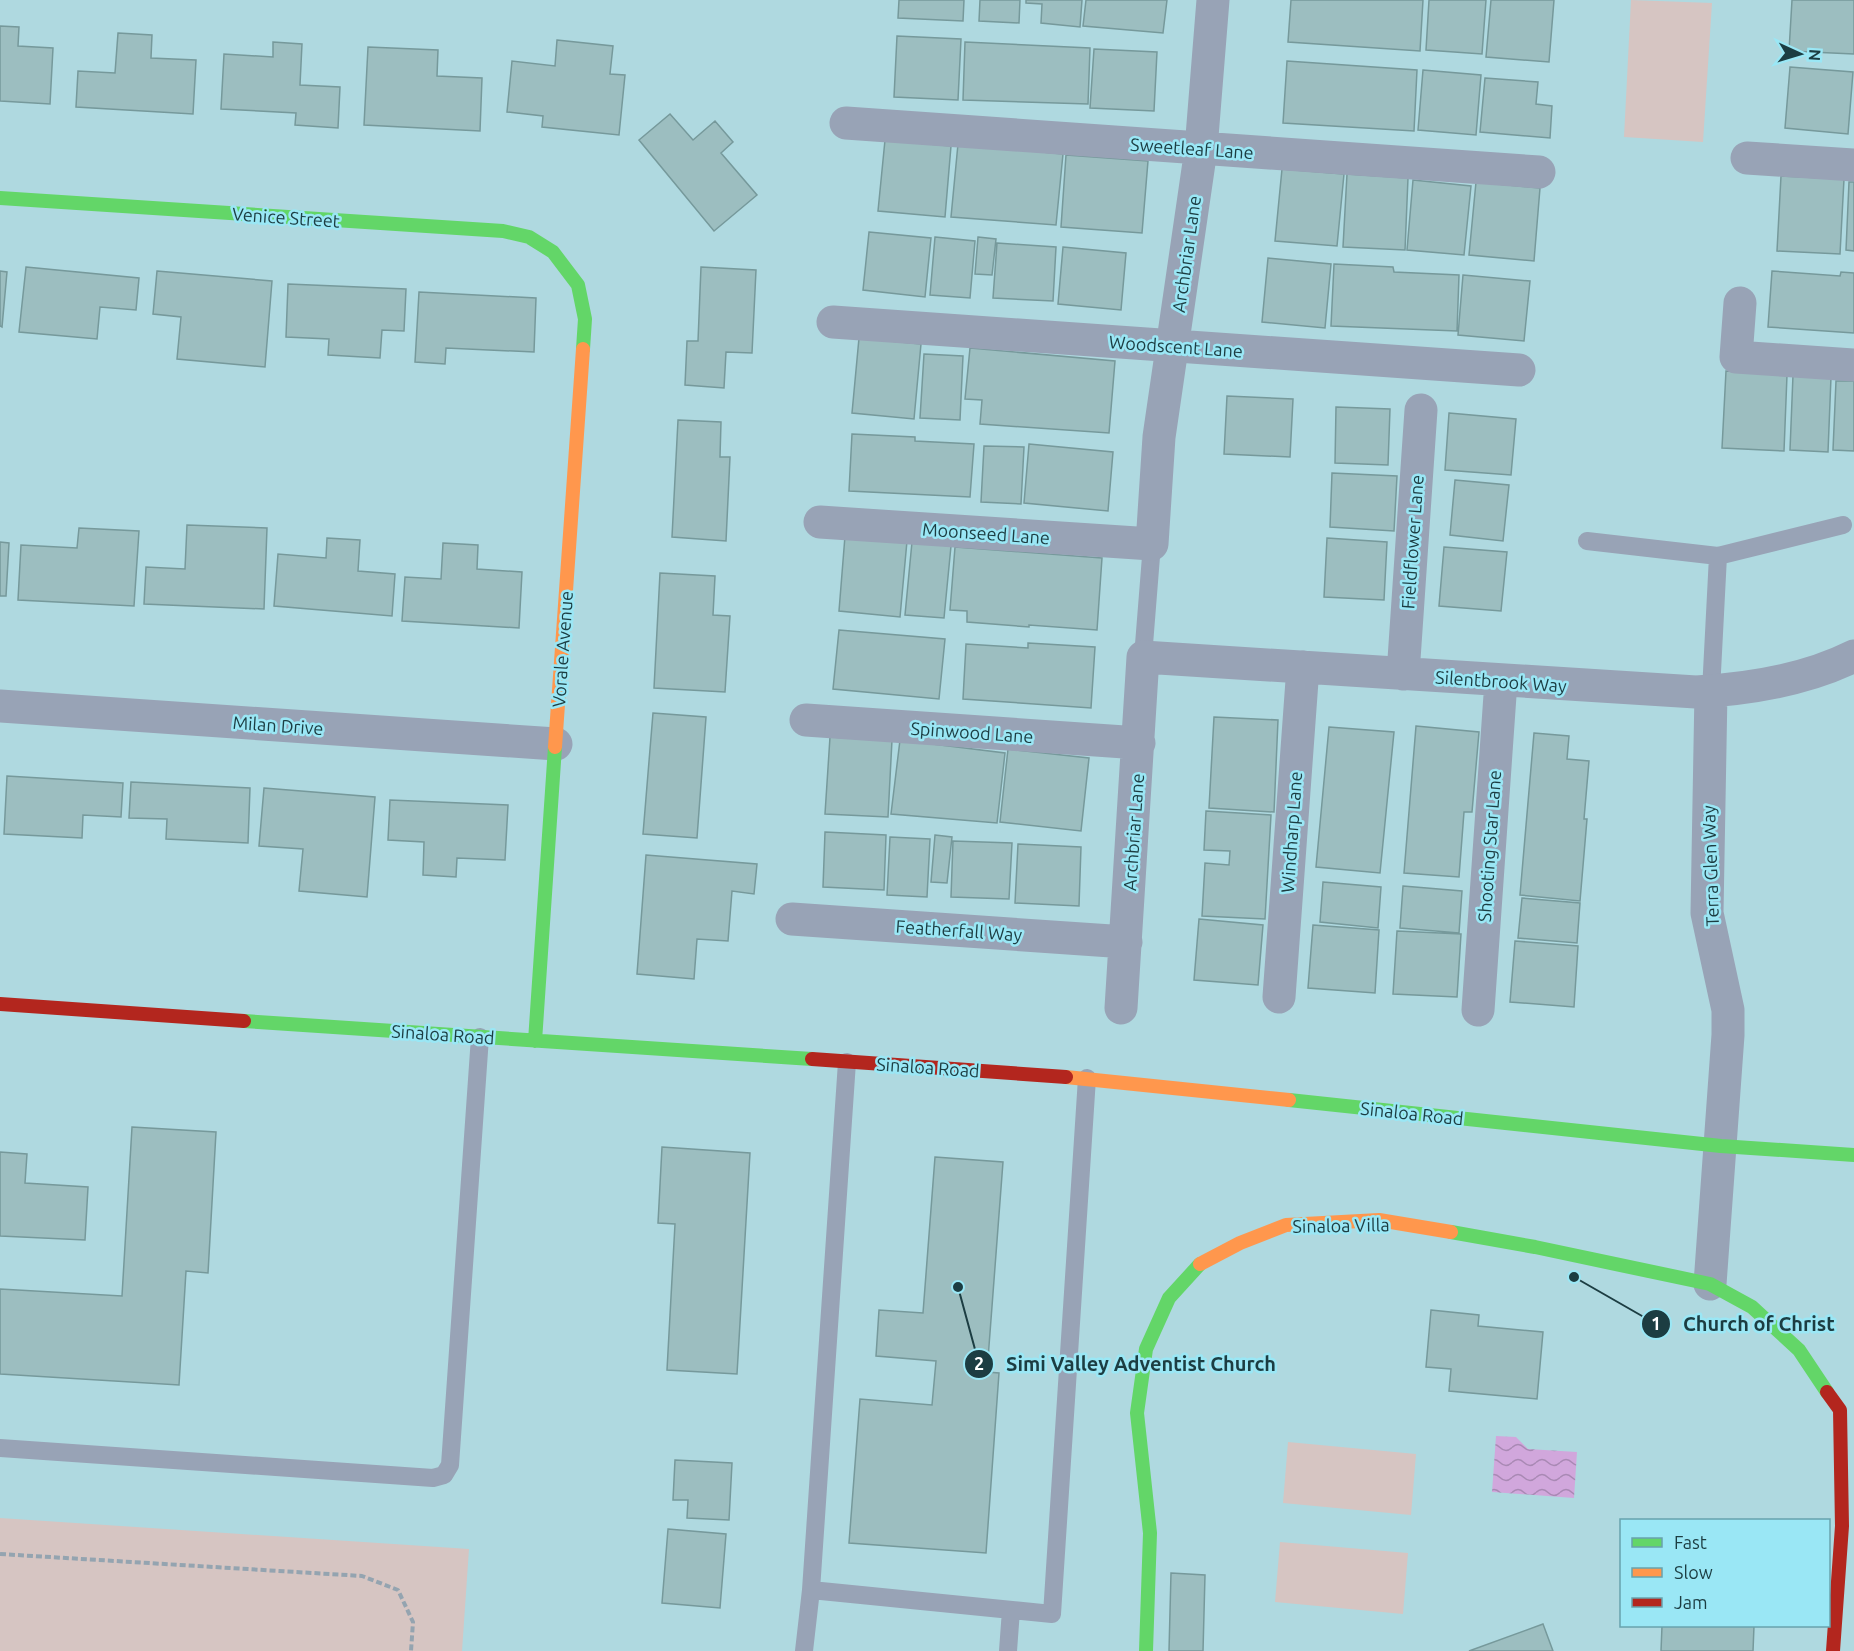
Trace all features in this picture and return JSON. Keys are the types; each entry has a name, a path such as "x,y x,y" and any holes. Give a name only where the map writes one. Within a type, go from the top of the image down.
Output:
{"street":[{"name":"Archbriar Lane","path":"1152,544 1159,437 1201,149 1213,0"},
{"name":"Sweetleaf Lane","path":"846,123 1539,172"},
{"path":"1747,158 1854,165"},
{"name":"Venice Street","path":"0,198 503,231 529,237 554,252 562,264"},
{"name":"Vorale Avenue","path":"535,1041 585,319 578,285 562,264"},
{"path":"1740,303 1737,357 1854,365"},
{"name":"Woodscent Lane","path":"833,322 1519,370"},
{"name":"Fieldflower Lane","path":"1403,674 1421,410"},
{"name":"Moonseed Lane","path":"820,522 1152,544"},
{"name":"Silentbrook Way","path":"1143,657 1501,681 1711,692 1780,682 1843,662 1854,656"},
{"name":"Archbriar Lane","path":"1121,1008 1143,657"},
{"name":"Windharp Lane","path":"1280,997 1303,668"},
{"name":"Shooting Star Lane","path":"1478,1010 1501,681"},
{"name":"Terra Glen Way","path":"1711,692 1707,913 1728,1010 1720,1155"},
{"name":"Milan Drive","path":"0,706 556,744"},
{"name":"Spinwood Lane","path":"806,720 1138,743"},
{"name":"Featherfall Way","path":"792,919 1126,942"},
{"name":"Sinaloa Road","path":"0,1004 1087,1078 1720,1155 1854,1155"},
{"path":"1710,1284 1720,1155"},
{"name":"Sinaloa Villa","path":"1146,1651 1150,1533 1137,1413 1146,1349 1169,1298 1198,1265 1240,1243 1286,1225 1379,1220 1535,1247 1710,1284 1752,1307 1799,1350 1840,1410 1842,1526 1833,1651"}],"lane":[{"path":"1587,541 1718,556 1844,525"},
{"path":"1143,657 1152,544"},
{"path":"1711,692 1718,556"},
{"path":"0,1448 433,1478 444,1475 450,1465 480,1037"},
{"path":"804,1651 847,1062"},
{"path":"810,1590 1052,1614 1087,1078"},
{"path":"1008,1651 1011,1610"}],"path":[{"path":"0,1554 362,1576 398,1590 413,1622 411,1651"}],"shaded area":[{"path":"1631,0 1712,3 1703,142 1624,137"},
{"path":"1288,1442 1416,1454 1411,1515 1283,1503"},
{"path":"0,1518 469,1549 462,1651 0,1651"},
{"path":"1280,1542 1408,1553 1403,1614 1275,1602"}],"water":[{"path":"1496,1436 1516,1437 1528,1449 1577,1452 1574,1498 1492,1492"}],"building":[{"path":"899,0 964,0 963,21 898,18"},
{"path":"980,0 1020,0 1019,23 979,21"},
{"path":"1026,0 1082,0 1080,27 1041,23 1042,4 1026,3"},
{"path":"1086,0 1167,0 1163,33 1083,26"},
{"path":"1291,0 1423,0 1420,51 1288,42"},
{"path":"1429,0 1486,0 1482,54 1426,50"},
{"path":"1491,0 1554,0 1549,62 1486,57"},
{"path":"1792,0 1854,0 1854,54 1789,51"},
{"path":"0,26 19,27 18,46 53,48 50,104 0,101"},
{"path":"118,33 152,35 151,58 196,60 193,114 76,107 78,71 115,73"},
{"path":"897,36 961,39 958,100 894,97"},
{"path":"557,40 613,46 610,74 625,75 619,135 542,127 543,116 507,112 512,61 555,66"},
{"path":"273,42 302,44 300,85 340,87 338,128 295,125 296,113 221,109 224,54 273,57"},
{"path":"965,42 1090,48 1088,104 963,100"},
{"path":"368,47 438,50 437,76 482,78 480,131 364,125"},
{"path":"1094,49 1157,52 1154,111 1090,108"},
{"path":"1287,61 1417,70 1414,131 1283,123"},
{"path":"1790,67 1853,72 1848,134 1785,128"},
{"path":"1423,70 1481,75 1476,135 1418,130"},
{"path":"1485,78 1538,82 1536,104 1552,106 1550,138 1480,132"},
{"path":"670,114 693,140 715,121 733,142 721,153 757,195 714,231 639,140"},
{"path":"885,140 951,146 945,217 878,211"},
{"path":"958,144 1063,154 1056,225 951,217"},
{"path":"1066,155 1148,161 1142,233 1061,227"},
{"path":"1282,169 1344,174 1337,246 1275,241"},
{"path":"1347,174 1408,178 1405,250 1343,247"},
{"path":"1781,176 1844,179 1840,254 1777,251"},
{"path":"1413,180 1471,186 1464,255 1407,250"},
{"path":"1476,182 1540,188 1534,261 1469,255"},
{"path":"1849,182 1854,182 1854,251 1846,250"},
{"path":"869,232 931,238 925,297 863,290"},
{"path":"935,237 975,241 970,298 930,295"},
{"path":"978,237 996,239 992,275 975,274"},
{"path":"997,243 1056,247 1053,301 993,298"},
{"path":"1063,247 1126,253 1121,310 1058,304"},
{"path":"1268,258 1331,264 1325,328 1262,322"},
{"path":"1334,264 1393,267 1394,272 1459,275 1457,331 1331,326"},
{"path":"26,267 139,278 136,310 100,307 97,339 19,332"},
{"path":"701,267 756,270 752,353 726,352 724,388 685,385 687,341 698,341"},
{"path":"0,271 7,272 2,327 0,326"},
{"path":"157,271 272,281 265,367 177,359 181,317 153,314"},
{"path":"1772,271 1840,276 1841,272 1854,273 1854,333 1768,327"},
{"path":"1463,275 1530,281 1524,341 1458,335"},
{"path":"288,284 406,289 404,331 382,330 380,358 328,355 329,339 286,337"},
{"path":"419,292 536,298 534,352 446,348 445,364 415,362"},
{"path":"859,338 921,344 914,419 852,413"},
{"path":"970,348 1115,361 1109,433 980,424 982,400 965,399"},
{"path":"924,354 963,356 960,420 920,418"},
{"path":"1726,371 1787,375 1784,451 1722,448"},
{"path":"1793,375 1831,377 1828,452 1790,450"},
{"path":"1836,381 1854,381 1854,451 1833,450"},
{"path":"1227,396 1293,399 1290,457 1224,454"},
{"path":"1336,407 1390,409 1388,465 1335,463"},
{"path":"1449,413 1516,419 1511,475 1445,470"},
{"path":"678,420 721,422 720,457 730,457 726,541 672,537"},
{"path":"852,434 915,437 915,441 974,444 970,497 849,491"},
{"path":"1029,444 1113,452 1108,511 1024,503"},
{"path":"984,446 1024,447 1021,504 981,502"},
{"path":"1332,473 1397,476 1394,531 1330,527"},
{"path":"1455,480 1509,485 1503,541 1450,535"},
{"path":"187,525 267,528 264,609 144,604 146,567 185,569"},
{"path":"79,528 139,531 134,606 18,600 21,545 77,548"},
{"path":"845,536 907,541 900,617 839,611"},
{"path":"327,538 360,540 358,571 395,574 392,616 274,606 278,554 326,558"},
{"path":"1327,538 1387,542 1384,600 1324,597"},
{"path":"0,542 9,543 6,596 0,596"},
{"path":"912,542 951,546 944,618 905,615"},
{"path":"443,543 478,545 477,569 522,572 519,628 402,621 405,577 441,579"},
{"path":"955,547 1102,558 1097,630 967,622 967,611 950,610"},
{"path":"1444,547 1507,552 1501,611 1439,606"},
{"path":"660,573 715,576 713,615 730,616 725,692 654,688"},
{"path":"839,630 945,639 939,699 833,689"},
{"path":"1028,643 1095,647 1091,708 963,699 966,644 1028,648"},
{"path":"653,713 706,717 697,838 643,834"},
{"path":"1214,717 1278,720 1274,812 1209,808"},
{"path":"1416,726 1479,732 1472,812 1464,812 1459,877 1404,873"},
{"path":"1329,727 1394,732 1380,873 1316,867"},
{"path":"1534,733 1569,736 1567,759 1589,761 1580,901 1520,895"},
{"path":"830,737 892,740 888,817 825,814"},
{"path":"900,740 1005,753 997,823 891,814"},
{"path":"1008,749 1089,758 1081,831 1000,822"},
{"path":"7,776 123,783 121,817 83,815 82,838 4,834"},
{"path":"131,782 250,788 248,843 166,839 167,819 129,818"},
{"path":"264,788 375,797 367,897 299,891 303,849 259,846"},
{"path":"390,800 508,805 505,860 457,858 456,877 423,875 424,842 388,840"},
{"path":"1206,811 1271,815 1265,919 1202,916 1205,863 1229,865 1230,851 1204,850"},
{"path":"825,832 886,835 884,890 823,887"},
{"path":"935,835 952,837 947,883 931,882"},
{"path":"890,837 930,839 927,897 887,895"},
{"path":"953,841 1012,843 1009,899 951,897"},
{"path":"1018,844 1081,847 1079,906 1015,903"},
{"path":"646,855 757,864 754,894 732,891 728,941 697,939 694,979 637,974"},
{"path":"1323,882 1381,887 1378,928 1320,922"},
{"path":"1403,886 1462,891 1459,933 1400,928"},
{"path":"1522,898 1580,903 1577,943 1518,938"},
{"path":"1199,919 1263,925 1258,985 1194,980"},
{"path":"1313,925 1379,930 1375,993 1308,988"},
{"path":"1397,931 1461,934 1457,997 1393,994"},
{"path":"1515,941 1578,946 1574,1007 1510,1002"},
{"path":"132,1127 216,1132 208,1273 186,1271 179,1385 0,1374 0,1289 122,1296"},
{"path":"662,1147 750,1153 737,1374 667,1370 675,1224 658,1223"},
{"path":"0,1152 27,1154 25,1183 88,1187 85,1240 0,1236"},
{"path":"935,1157 1003,1162 987,1372 999,1373 986,1553 849,1543 860,1399 932,1405 936,1361 876,1356 879,1310 923,1313"},
{"path":"1431,1310 1479,1315 1478,1326 1543,1332 1537,1399 1449,1391 1451,1369 1426,1367"},
{"path":"675,1460 732,1463 729,1520 687,1518 688,1500 673,1500"},
{"path":"668,1529 726,1534 720,1608 662,1603"},
{"path":"1171,1573 1205,1575 1203,1651 1169,1651"},
{"path":"1543,1624 1553,1651 1469,1651"},
{"path":"1662,1627 1754,1627 1753,1651 1661,1651"}],"traffic: fast":[{"path":"0,198 503,231 529,237 553,252 578,285 585,319 583,349"},
{"path":"535,1041 555,747"},
{"path":"244,1021 812,1059"},
{"path":"1289,1100 1721,1146 1854,1155"},
{"path":"1451,1232 1535,1247 1710,1284 1752,1307 1799,1350 1827,1392"},
{"path":"1146,1651 1150,1533 1137,1413 1146,1349 1169,1298 1200,1264"}],"traffic: slow":[{"path":"555,747 583,349"},
{"path":"1066,1077 1289,1100"},
{"path":"1200,1264 1240,1243 1286,1225 1379,1220 1451,1232"}],"traffic: jam":[{"path":"0,1004 244,1021"},
{"path":"812,1059 1066,1077"},
{"path":"1827,1392 1840,1410 1842,1526 1833,1651"}],"place":[{"name":"Church of Christ","path":"1574,1277"},
{"name":"Simi Valley Adventist Church","path":"958,1287"}]}
